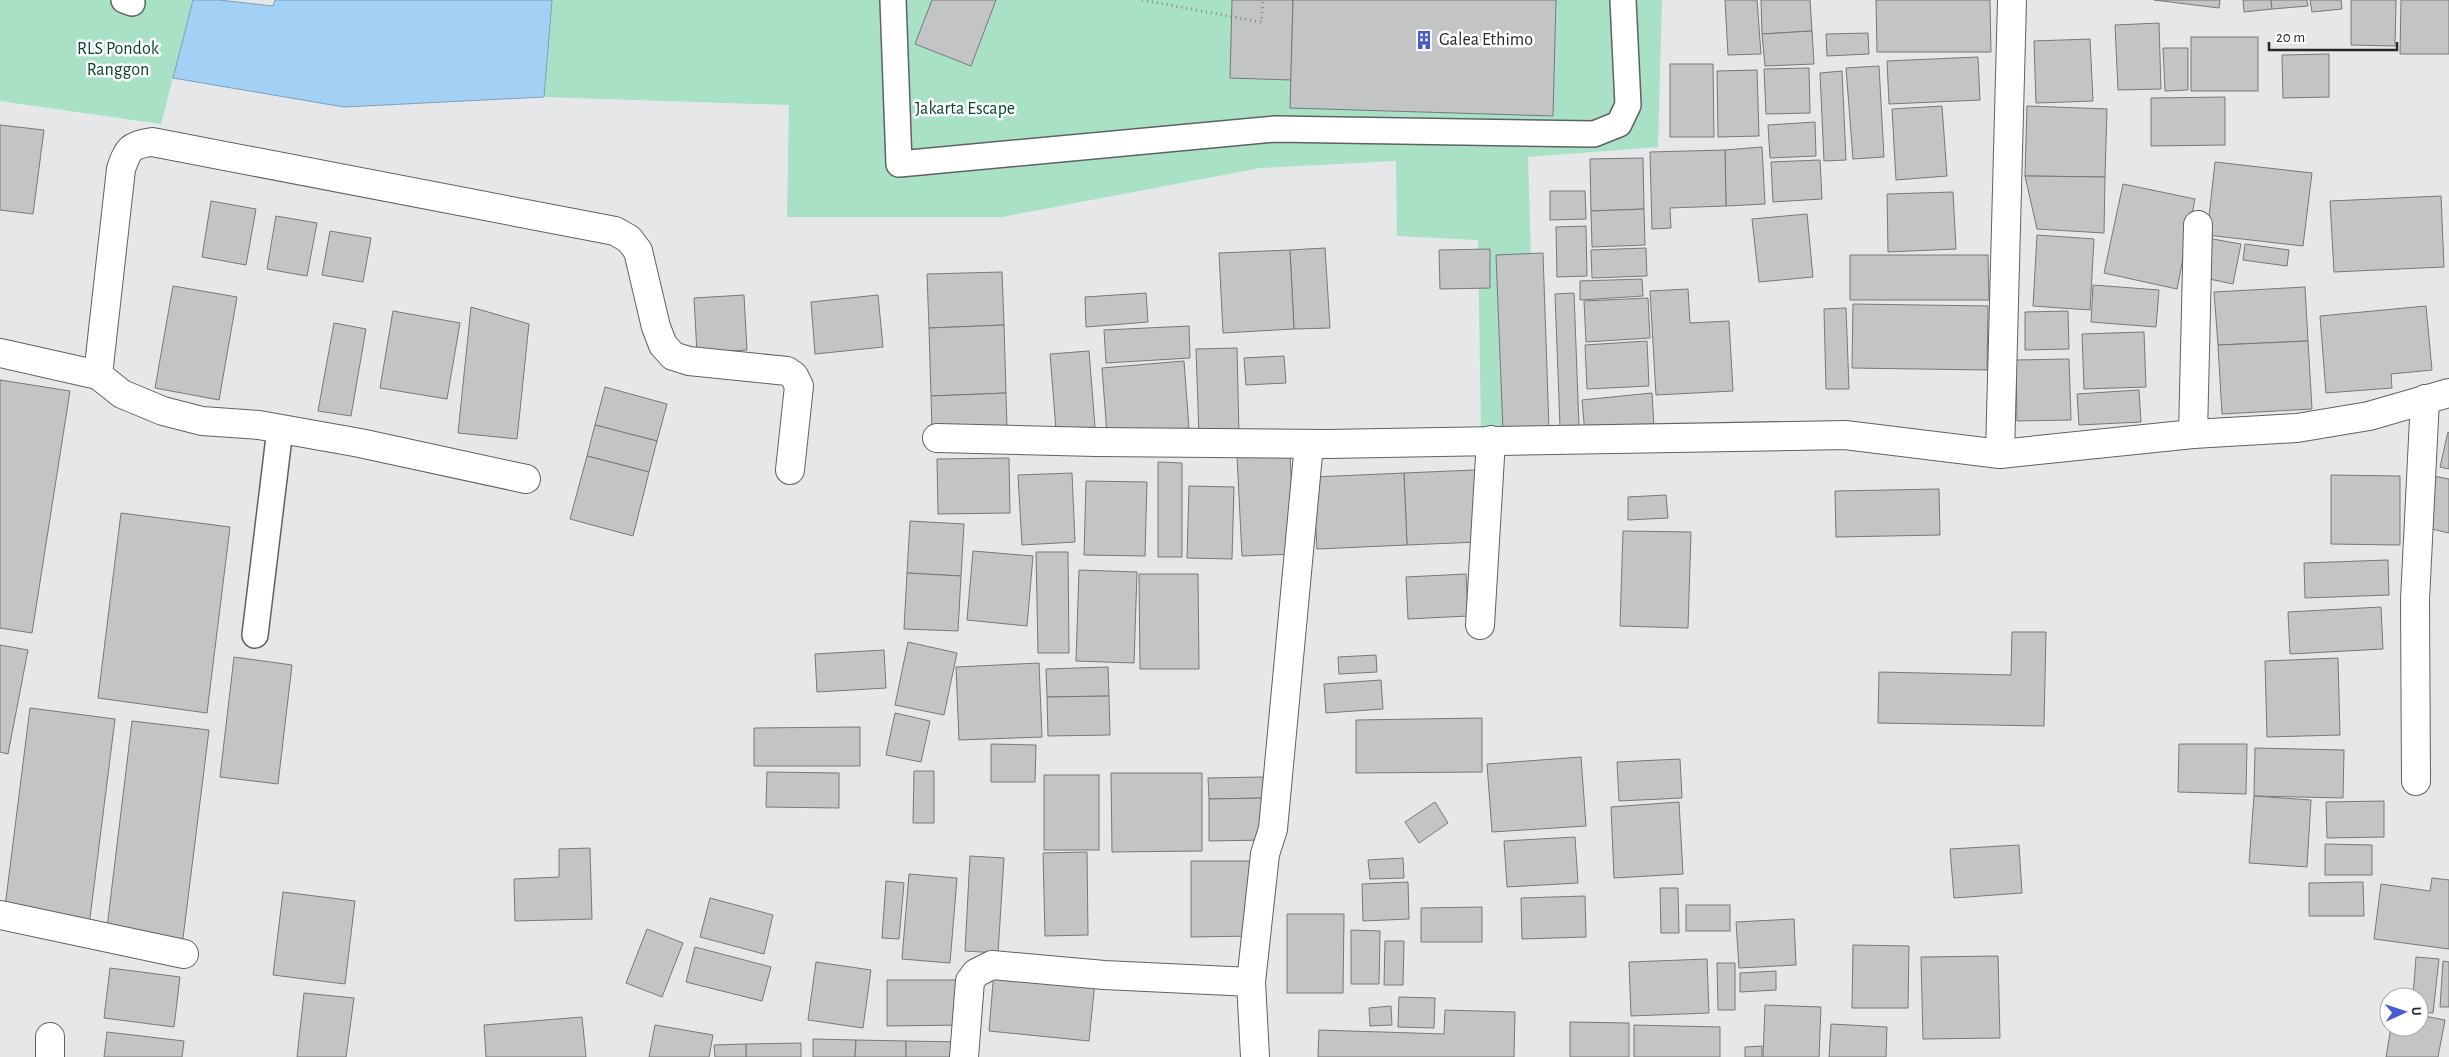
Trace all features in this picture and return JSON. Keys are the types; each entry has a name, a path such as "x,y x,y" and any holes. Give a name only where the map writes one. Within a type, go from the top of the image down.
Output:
{"street":[{"path":"2000,454 2012,0"},
{"path":"98,375 120,169 128,150 138,144 152,142 614,231 629,239 638,251 656,327 663,346 673,356 688,361 787,371 794,376 799,386 790,470"},
{"path":"2193,434 2198,225"},
{"path":"0,353 98,375 122,394 163,411 202,420 280,429 360,443 526,479"},
{"path":"937,438 1309,444 1845,435 2000,454 2193,434 2297,428 2370,416 2437,396 2415,600 2416,781"},
{"path":"1480,625 1491,440"},
{"path":"1256,1057 1251,982 1265,854 1273,829 1309,444"},
{"path":"0,915 184,954"},
{"path":"964,1057 970,981 976,973 992,965 1104,975 1251,982"}],"lane":[{"path":"893,0 899,164 1275,129 1594,134 1619,124 1628,105 1623,0"},
{"path":"255,635 280,429"}],"path":[{"path":"1142,0 1260,22 1262,0"}],"green space":[{"name":"RLS Pondok Ranggon","path":"0,0 193,0 161,124 0,101"},
{"name":"Jakarta Escape","path":"552,0 1662,0 1658,147 1528,157 1536,429 1481,432 1478,240 1397,236 1396,161 1260,168 1002,217 787,217 789,105 544,97"}],"water":[{"path":"193,0 219,0 273,6 275,0 552,0 544,97 344,107 173,78"}],"building":[{"path":"932,0 996,0 971,66 915,44"},
{"path":"1232,0 1293,0 1291,80 1230,78"},
{"name":"Galea Ethimo","path":"1293,0 1556,0 1553,116 1290,108"},
{"path":"1725,0 1757,0 1761,54 1728,55"},
{"path":"1761,0 1810,0 1812,31 1762,34"},
{"path":"1876,0 1990,0 1991,52 1877,52"},
{"path":"2154,0 2220,0 2219,8"},
{"path":"2243,0 2271,0 2272,9 2244,12"},
{"path":"2271,0 2307,0 2308,6 2272,9"},
{"path":"2310,0 2341,0 2342,9 2312,12"},
{"path":"2351,0 2396,0 2395,46 2351,45"},
{"path":"2401,0 2449,0 2449,54 2400,54"},
{"path":"2159,23 2161,89 2118,90 2115,25"},
{"path":"1812,31 1814,64 1765,66 1762,34"},
{"path":"1868,33 1869,54 1827,56 1826,34"},
{"path":"2191,37 2258,37 2258,91 2191,91"},
{"path":"2090,39 2093,101 2036,103 2034,41"},
{"path":"2163,48 2188,48 2188,90 2165,91"},
{"path":"2329,54 2329,97 2283,98 2282,55"},
{"path":"1978,57 1980,100 1889,104 1887,61"},
{"path":"1670,64 1713,64 1714,137 1670,137"},
{"path":"1879,66 1884,157 1853,159 1846,68"},
{"path":"1809,68 1810,113 1766,114 1764,69"},
{"path":"1757,70 1759,136 1718,137 1717,71"},
{"path":"1842,71 1846,160 1824,161 1820,73"},
{"path":"2225,97 2225,145 2151,146 2151,98"},
{"path":"1942,106 1947,176 1896,180 1892,109"},
{"path":"2027,106 2107,109 2105,177 2025,176"},
{"path":"1815,122 1816,156 1770,158 1768,125"},
{"path":"0,125 44,130 33,214 0,210"},
{"path":"1762,147 1765,204 1726,206 1725,150"},
{"path":"1725,150 1726,206 1670,208 1671,228 1652,229 1650,152"},
{"path":"1643,158 1644,209 1591,211 1590,159"},
{"path":"1820,160 1822,199 1773,202 1771,162"},
{"path":"2215,162 2312,173 2303,246 2207,235"},
{"path":"2025,176 2105,177 2104,233 2037,229"},
{"path":"2123,184 2195,199 2177,289 2104,273"},
{"path":"1550,191 1585,191 1586,219 1550,220"},
{"path":"1953,192 1956,249 1888,252 1887,194"},
{"path":"2441,196 2444,267 2334,272 2330,201"},
{"path":"211,201 256,209 246,265 202,257"},
{"path":"1644,209 1645,245 1592,247 1591,211"},
{"path":"1807,214 1813,277 1759,282 1752,219"},
{"path":"276,216 317,223 307,276 267,269"},
{"path":"1586,226 1587,276 1557,277 1556,227"},
{"path":"330,231 371,238 363,282 322,275"},
{"path":"2037,235 2094,239 2090,310 2033,306"},
{"path":"2207,238 2241,244 2233,284 2200,277"},
{"path":"2245,244 2289,250 2287,266 2243,260"},
{"path":"1325,248 1330,328 1294,329 1290,250"},
{"path":"1646,248 1647,276 1592,278 1591,250"},
{"path":"1490,249 1490,288 1440,289 1439,250"},
{"path":"1290,250 1294,329 1223,333 1219,253"},
{"path":"1543,253 1549,429 1503,431 1496,255"},
{"path":"1850,255 1988,255 1989,300 1850,300"},
{"path":"1002,272 1004,325 929,328 927,274"},
{"path":"1642,279 1643,296 1580,300 1580,281"},
{"path":"2093,285 2159,290 2156,327 2091,322"},
{"path":"173,286 237,297 219,400 155,388"},
{"path":"2305,287 2308,341 2218,345 2214,292"},
{"path":"1688,289 1690,323 1729,321 1733,391 1656,395 1650,291"},
{"path":"1146,293 1148,322 1086,327 1085,297"},
{"path":"1574,293 1579,426 1560,427 1555,294"},
{"path":"744,295 747,350 697,353 694,298"},
{"path":"878,295 883,347 815,354 811,302"},
{"path":"1648,298 1650,338 1586,342 1584,301"},
{"path":"1853,304 1988,306 1987,370 1852,368"},
{"path":"2426,306 2432,370 2391,374 2392,388 2326,393 2320,316"},
{"path":"471,307 529,324 517,439 458,433"},
{"path":"1846,308 1849,389 1826,389 1824,309"},
{"path":"393,311 460,323 447,399 380,388"},
{"path":"2068,311 2069,349 2025,350 2025,312"},
{"path":"334,323 366,329 351,416 318,411"},
{"path":"1004,325 1006,393 931,396 929,328"},
{"path":"1189,326 1190,358 1106,363 1104,330"},
{"path":"2144,332 2146,387 2084,389 2082,334"},
{"path":"1647,341 1649,386 1587,389 1585,345"},
{"path":"2308,341 2312,409 2222,414 2218,345"},
{"path":"1237,348 1239,433 1199,435 1196,349"},
{"path":"1089,351 1095,427 1056,430 1050,354"},
{"path":"1284,356 1286,383 1246,385 1244,358"},
{"path":"2069,359 2071,420 2017,421 2016,360"},
{"path":"1184,361 1189,428 1107,435 1102,368"},
{"path":"0,380 70,391 32,633 0,628"},
{"path":"605,387 667,404 657,441 595,425"},
{"path":"2139,390 2141,422 2079,425 2077,394"},
{"path":"1006,393 1007,427 932,430 931,396"},
{"path":"1652,393 1654,428 1585,434 1582,400"},
{"path":"595,425 657,441 649,472 587,456"},
{"path":"2449,433 2449,469 2440,467"},
{"path":"1290,453 1295,554 1242,556 1237,456"},
{"path":"587,456 649,472 633,536 570,519"},
{"path":"1009,458 1010,513 938,514 937,459"},
{"path":"1158,462 1182,463 1182,557 1158,557"},
{"path":"1475,470 1478,542 1407,545 1404,473"},
{"path":"1072,473 1075,542 1022,545 1018,475"},
{"path":"1404,473 1407,545 1317,549 1313,477"},
{"path":"2331,475 2400,476 2400,545 2331,544"},
{"path":"2433,476 2449,479 2449,533 2423,527"},
{"path":"1086,481 1147,482 1145,556 1084,555"},
{"path":"1189,486 1234,487 1232,559 1187,558"},
{"path":"1939,489 1940,535 1836,537 1835,491"},
{"path":"1666,495 1668,518 1628,520 1628,497"},
{"path":"121,513 230,527 207,713 98,698"},
{"path":"910,521 964,524 961,576 907,573"},
{"path":"1623,531 1691,532 1688,628 1620,626"},
{"path":"973,551 1033,556 1027,626 967,620"},
{"path":"1036,552 1068,552 1069,653 1038,653"},
{"path":"2388,560 2389,595 2305,598 2304,563"},
{"path":"1079,570 1137,572 1134,663 1076,661"},
{"path":"907,573 961,576 958,631 904,629"},
{"path":"1139,574 1198,574 1199,669 1140,669"},
{"path":"1466,574 1468,616 1408,619 1406,577"},
{"path":"2381,607 2383,649 2290,654 2288,612"},
{"path":"2012,632 2046,632 2044,726 1878,723 1879,672 2011,675"},
{"path":"908,642 957,653 944,715 895,705"},
{"path":"0,645 28,650 8,754 0,752"},
{"path":"884,650 886,688 817,692 815,654"},
{"path":"1376,655 1377,672 1339,674 1338,657"},
{"path":"234,657 292,665 278,784 220,777"},
{"path":"2338,658 2340,735 2267,737 2265,661"},
{"path":"1039,663 1042,737 959,740 956,667"},
{"path":"1108,667 1109,696 1047,697 1046,669"},
{"path":"1381,680 1383,709 1326,713 1324,684"},
{"path":"1109,696 1110,735 1048,736 1047,697"},
{"path":"30,708 115,719 89,926 4,915"},
{"path":"895,713 930,721 921,762 886,755"},
{"path":"1482,718 1482,772 1356,773 1356,720"},
{"path":"132,721 209,730 182,946 106,936"},
{"path":"860,727 860,766 754,766 754,728"},
{"path":"991,744 1036,745 1035,782 991,782"},
{"path":"2179,744 2247,744 2246,794 2178,792"},
{"path":"2255,748 2344,750 2343,798 2254,796"},
{"path":"1581,757 1586,826 1492,832 1487,764"},
{"path":"1680,759 1682,798 1619,801 1617,762"},
{"path":"914,771 934,771 934,823 913,823"},
{"path":"767,772 839,773 839,808 766,807"},
{"path":"1111,773 1202,773 1202,851 1112,852"},
{"path":"1044,775 1099,775 1099,850 1044,850"},
{"path":"1263,777 1264,798 1209,799 1208,778"},
{"path":"2254,796 2311,800 2307,867 2249,863"},
{"path":"1264,798 1265,840 1209,841 1209,799"},
{"path":"2384,801 2384,837 2327,838 2326,802"},
{"path":"1435,802 1448,823 1419,843 1405,822"},
{"path":"1679,802 1683,874 1614,878 1611,807"},
{"path":"1575,837 1578,883 1507,887 1504,841"},
{"path":"2325,844 2372,845 2372,875 2325,875"},
{"path":"2019,845 2022,893 1954,898 1950,849"},
{"path":"590,848 592,919 515,921 514,879 559,877 559,849"},
{"path":"1087,852 1088,935 1045,936 1043,853"},
{"path":"970,856 1004,858 998,953 965,951"},
{"path":"1403,858 1404,878 1370,879 1368,860"},
{"path":"1191,861 1253,861 1253,936 1191,937"},
{"path":"909,874 957,878 950,963 902,959"},
{"path":"2432,878 2449,880 2449,949 2374,939 2381,884 2430,891"},
{"path":"886,881 904,883 899,939 882,938"},
{"path":"1408,882 1409,919 1363,921 1362,884"},
{"path":"2363,882 2364,916 2309,916 2309,883"},
{"path":"1660,888 1678,888 1679,933 1661,933"},
{"path":"283,892 355,901 345,984 273,975"},
{"path":"1585,896 1586,937 1522,939 1521,898"},
{"path":"710,898 773,915 764,954 700,937"},
{"path":"1686,905 1730,905 1730,931 1686,931"},
{"path":"1482,907 1482,942 1421,942 1421,908"},
{"path":"1287,914 1344,914 1343,993 1287,993"},
{"path":"1794,919 1796,965 1739,968 1736,922"},
{"path":"647,929 683,943 662,997 626,983"},
{"path":"1351,930 1380,931 1379,984 1351,984"},
{"path":"1385,941 1404,941 1403,985 1384,985"},
{"path":"1853,945 1909,946 1908,1008 1852,1008"},
{"path":"695,947 771,967 762,1001 686,982"},
{"path":"1998,956 2000,1038 1923,1039 1921,957"},
{"path":"2416,957 2439,959 2433,1013 2429,1013 2429,987 2414,987"},
{"path":"1707,959 1709,1013 1631,1016 1629,962"},
{"path":"2443,961 2449,962 2449,1007 2440,1007"},
{"path":"816,962 871,970 863,1028 808,1020"},
{"path":"1717,963 1735,963 1735,1010 1718,1010"},
{"path":"110,968 180,977 174,1027 104,1018"},
{"path":"994,971 1095,982 1089,1041 989,1031"},
{"path":"1776,971 1776,990 1740,992 1740,973"},
{"path":"887,980 961,980 961,1025 887,1026"},
{"path":"304,993 354,998 346,1057 297,1057"},
{"path":"1399,997 1435,998 1434,1028 1398,1027"},
{"path":"1765,1005 1821,1007 1819,1057 1763,1057"},
{"path":"1391,1006 1392,1025 1370,1026 1369,1008"},
{"path":"1445,1010 1515,1012 1514,1057 1318,1057 1319,1030 1444,1034"},
{"path":"582,1017 586,1057 486,1057 484,1025"},
{"path":"2429,1017 2445,1020 2438,1057 2386,1057 2389,1037 2429,1037"},
{"path":"1570,1022 1629,1023 1629,1057 1570,1057"},
{"path":"1831,1024 1887,1027 1886,1057 1829,1057"},
{"path":"655,1025 713,1035 709,1057 649,1057"},
{"path":"1634,1025 1720,1027 1720,1057 1634,1057"},
{"path":"107,1032 184,1041 182,1057 104,1057"},
{"path":"813,1039 856,1040 855,1057 813,1057"},
{"path":"856,1040 906,1041 906,1057 855,1057"},
{"path":"906,1041 960,1042 960,1057 906,1057"},
{"path":"801,1043 801,1057 746,1057 746,1044"},
{"path":"746,1044 746,1057 715,1057 714,1045"},
{"path":"1762,1046 1762,1057 1745,1057 1745,1047"}],"place":[{"name":"Galea Ethimo","path":"1424,40"}]}
